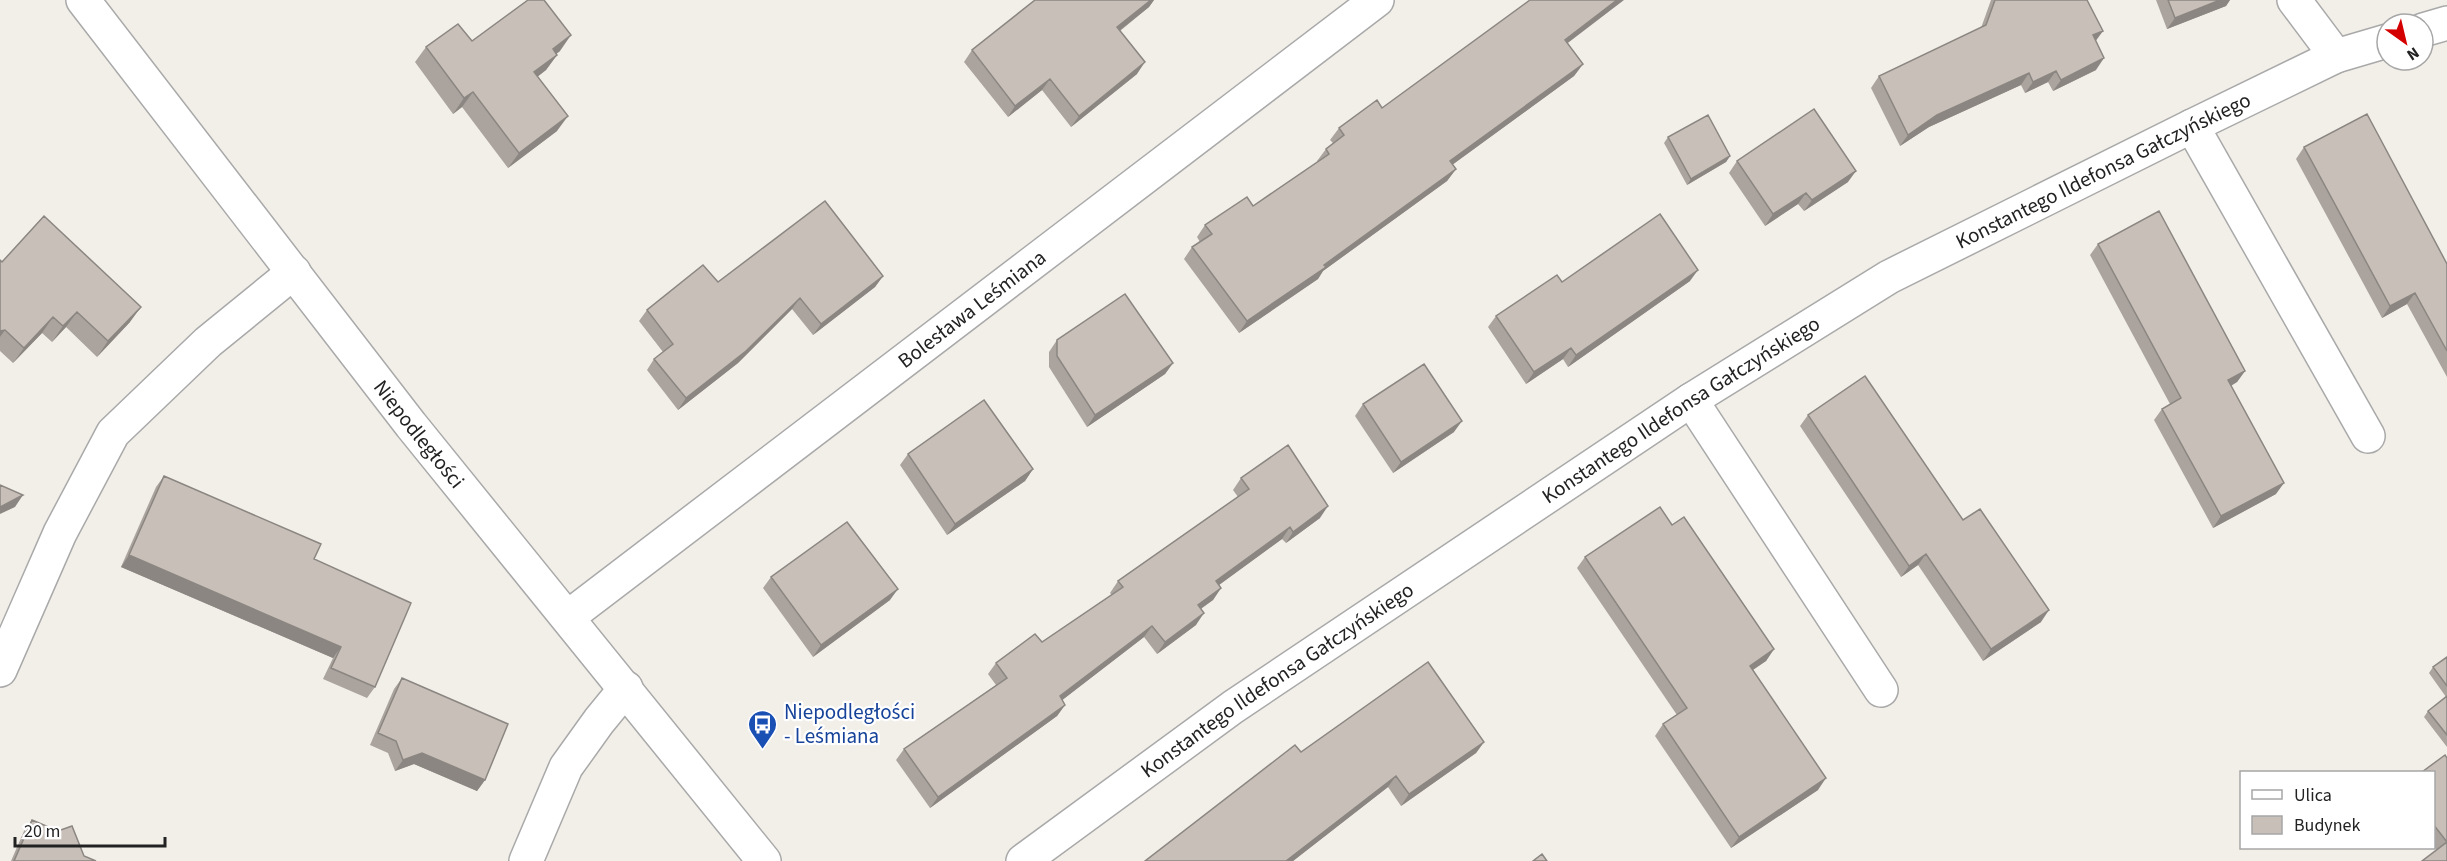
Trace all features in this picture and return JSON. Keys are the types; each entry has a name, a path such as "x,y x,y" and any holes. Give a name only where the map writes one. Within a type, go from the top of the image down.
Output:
{"street":[{"name":"Niepodległości","path":"83,0 411,424 764,861"},
{"name":"Bolesława Leśmiana","path":"568,617 1377,0"},
{"path":"2294,0 2336,56"},
{"name":"Konstantego Ildefonsa Gałczyńskiego","path":"1023,861 1233,707 1691,400 1889,278 2336,56 2375,45"},
{"path":"2192,126 2368,436"},
{"path":"0,670 60,532 113,434 208,342 294,272"},
{"path":"1691,400 1881,690"},
{"path":"526,861 566,767 626,688"}],"building":[{"path":"528,0 544,0 571,35 553,49 557,55 534,72 568,116 519,153 473,92 464,98 426,47 458,24 472,41"},
{"path":"1035,0 1151,0 1117,27 1145,62 1079,116 1050,79 1015,106 972,50"},
{"path":"1530,0 1617,0 1565,40 1583,64 1450,161 1456,169 1324,265 1326,267 1247,321 1192,247 1212,234 1205,225 1247,197 1253,206 1329,154 1326,149 1344,135 1339,128 1377,100 1382,108"},
{"path":"1995,0 2087,0 2103,31 2093,35 2104,58 2061,80 2056,71 2033,82 2029,73 1937,115 1908,135 1879,76 1986,25"},
{"path":"2168,0 2220,0 2175,18"},
{"path":"1814,109 1856,171 1812,200 1806,193 1773,214 1737,161"},
{"path":"2367,114 2447,264 2447,351 2415,293 2390,306 2304,147"},
{"path":"1708,115 1730,156 1691,179 1668,137"},
{"path":"825,201 883,276 821,324 800,298 746,351 686,398 654,359 673,344 647,310 703,265 718,282"},
{"path":"2159,211 2245,371 2228,380 2284,483 2221,516 2162,409 2181,398 2098,244"},
{"path":"1660,214 1698,270 1576,355 1571,348 1534,372 1496,316 1557,275 1562,282"},
{"path":"44,216 141,307 108,341 77,312 63,326 53,317 24,348 5,330 0,331 0,260 2,262"},
{"path":"1125,294 1173,363 1095,415 1057,356 1057,340"},
{"path":"1424,364 1462,421 1401,462 1363,404"},
{"path":"1865,376 1963,520 1980,509 2049,610 1991,649 1926,554 1909,566 1808,415"},
{"path":"984,400 1033,469 955,524 908,454"},
{"path":"1288,445 1328,506 1293,532 1290,527 1216,581 1221,588 1198,605 1204,613 1165,642 1152,626 1060,696 1065,705 938,797 904,749 1007,678 996,663 1035,634 1042,642 1123,587 1118,581 1249,489 1241,478"},
{"path":"164,476 321,544 314,559 411,603 375,687 331,668 341,647 129,555"},
{"path":"0,485 23,495 0,507"},
{"path":"1660,507 1672,525 1684,517 1774,649 1750,666 1826,778 1739,837 1663,724 1687,708 1585,557"},
{"path":"847,522 898,589 821,645 771,577"},
{"path":"2447,657 2447,686 2433,667"},
{"path":"1428,662 1484,742 1409,794 1396,776 1286,861 1145,861 1295,745 1301,752"},
{"path":"402,678 508,724 485,780 422,753 403,760 396,741 378,733"},
{"path":"2447,696 2447,735 2428,711"},
{"path":"2445,755 2447,758 2447,842 2435,827 2435,771 2423,771"},
{"path":"32,820 58,831 72,826 84,856 96,861 14,861"},
{"path":"2447,842 2447,861 2422,861"},
{"path":"1542,854 1547,861 1533,861"}],"place":[{"name":"Niepodległości - Leśmiana","path":"763,750"}]}
